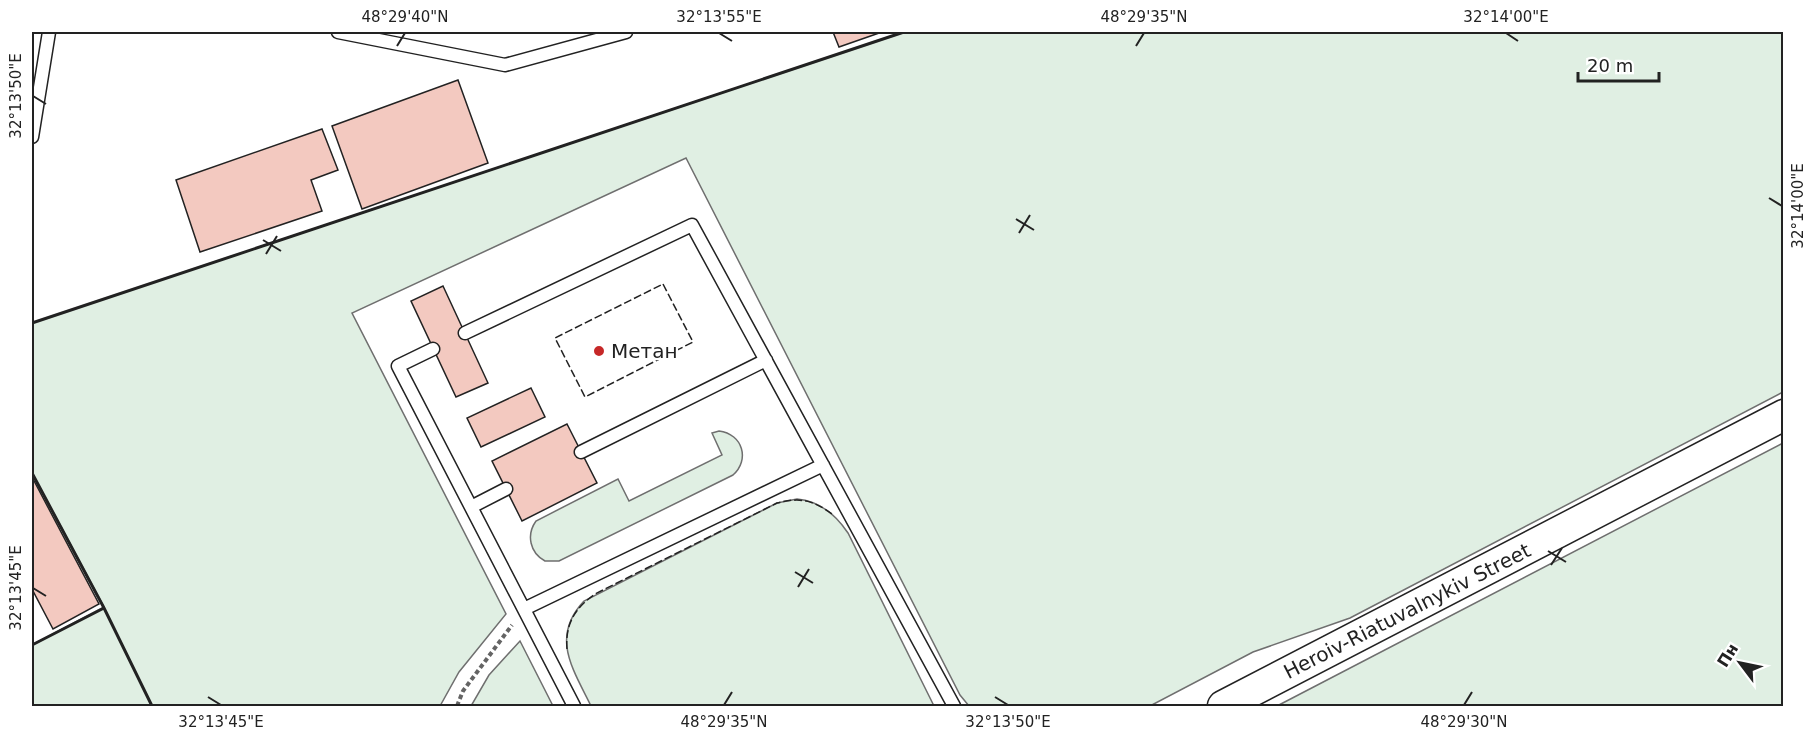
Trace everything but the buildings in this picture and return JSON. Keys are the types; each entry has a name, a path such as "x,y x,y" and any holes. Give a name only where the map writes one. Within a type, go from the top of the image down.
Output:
{"street":[{"name":"Heroiv-Riatuvalnykiv Street","path":"1223,706 1784,415"}],"lane":[{"path":"32,137 49,32"},
{"path":"338,32 505,65 626,32"},
{"path":"465,333 692,225 954,706"},
{"path":"433,349 398,366 574,706"},
{"path":"581,452 766,360"},
{"path":"524,609 823,465"},
{"path":"471,507 506,489"}],"path":[{"path":"457,706 463,691 524,609"}],"green space":[{"path":"904,32 1783,32 1783,392 1350,618 1253,652 1150,706 969,706 960,695 686,158 352,313 506,614 459,672 440,706 32,706 32,645 104,607 32,473 32,323"},
{"path":"719,431 734,437 741,448 741,462 733,475 559,561 545,561 533,549 530,538 536,521 618,479 629,501 722,455 712,433"},
{"path":"1783,443 1783,706 1277,706"},
{"path":"797,499 813,503 826,510 848,533 934,706 591,706 572,666 567,640 568,627 584,601 777,503"},
{"path":"520,641 553,706 471,706 489,675"}],"fence":[{"path":"663,284 693,342 585,397 555,338 663,284"},
{"path":"567,649 568,632 573,617 595,594 777,503 793,500 806,501 832,514"}],"wall":[{"path":"32,323 904,32"},
{"path":"32,473 104,608 32,645"},
{"path":"104,608 152,706"}],"place":[{"name":"Метан","path":"599,351"}]}
